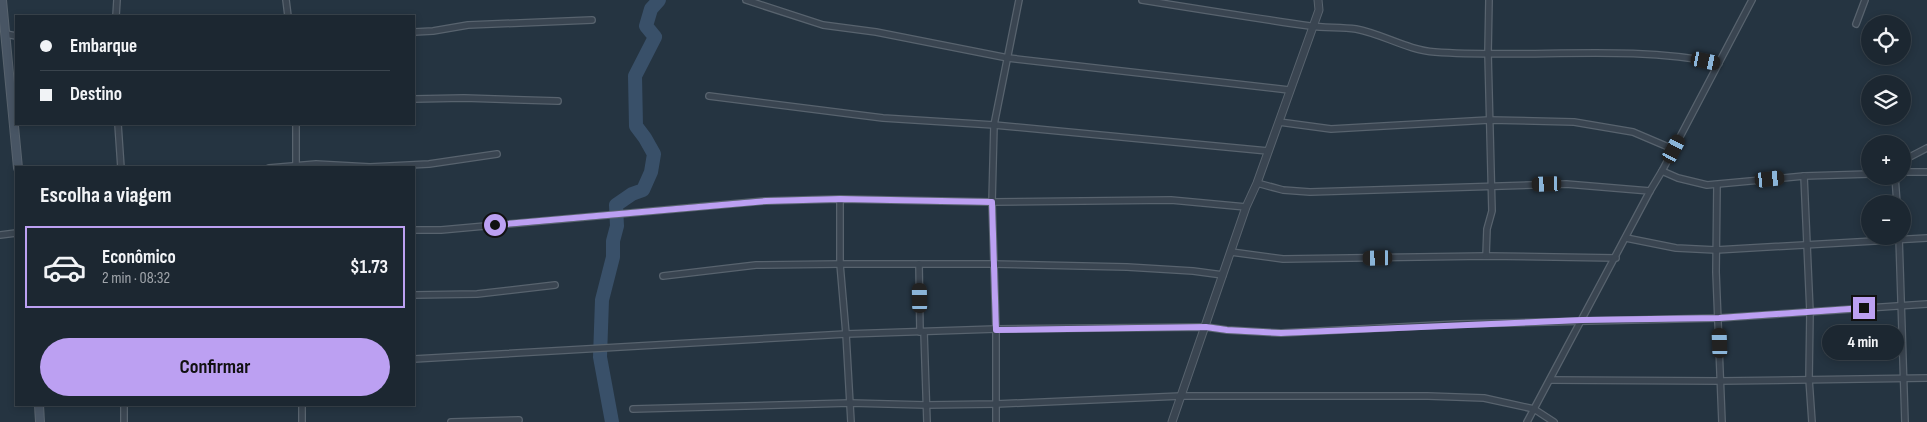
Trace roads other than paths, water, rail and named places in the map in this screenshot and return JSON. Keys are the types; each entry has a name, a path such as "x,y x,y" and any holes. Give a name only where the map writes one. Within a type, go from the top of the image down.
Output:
{"main road":[{"path":"2,0 6,34 3,43 18,166"},
{"path":"39,406 40,422"}],"street":[{"path":"116,15 117,0"},
{"path":"286,0 288,15"},
{"path":"746,0 823,25 876,32 1008,58 1289,90"},
{"path":"996,422 996,330 992,264 994,125 1019,0"},
{"path":"1142,0 1313,26 1354,29 1376,34 1401,45 1424,51 1661,55 1693,58 1719,64"},
{"path":"1318,0 1319,10"},
{"path":"1172,422 1246,207 1257,183 1323,0"},
{"path":"1486,256 1487,229 1492,211 1488,53 1489,0"},
{"path":"1527,422 1752,0"},
{"path":"1856,24 1865,0"},
{"path":"415,32 468,25 592,20"},
{"path":"6,34 15,36"},
{"path":"709,96 883,118 994,125 1268,151"},
{"path":"415,99 464,98 558,101"},
{"path":"1279,122 1331,129 1489,120 1566,122 1633,132 1674,149"},
{"path":"118,125 122,166"},
{"path":"296,125 296,166"},
{"path":"1911,156 1927,148"},
{"path":"386,166 419,164 497,154"},
{"path":"303,166 316,164 352,166"},
{"path":"1662,171 1690,182 1717,185 1804,176 1861,174"},
{"path":"1911,172 1927,172"},
{"path":"1804,176 1810,312 1809,379 1812,422"},
{"path":"1257,183 1283,190 1310,192 1566,184 1650,191"},
{"path":"1717,185 1716,250 1722,422"},
{"path":"840,199 840,264 851,422"},
{"path":"415,230 441,230 766,201 840,199 992,202 1171,200 1246,207"},
{"path":"0,235 15,233"},
{"path":"1626,238 1676,248 1716,250 1861,241"},
{"path":"1911,238 1927,238"},
{"path":"1899,245 1905,422"},
{"path":"1231,252 1283,259 1486,256 1616,258"},
{"path":"663,276 756,265 840,264 992,264 1127,267 1193,271 1223,276"},
{"path":"919,264 927,422"},
{"path":"415,296 477,294 555,284"},
{"path":"415,359 846,334 1206,327 1281,333 1582,320 1719,318 1927,304"},
{"path":"1550,380 1720,381 1927,378"},
{"path":"633,409 850,403 996,404 1182,396 1484,398 1534,409 1554,422"},
{"path":"124,406 124,422"},
{"path":"302,406 302,422"},
{"path":"451,422 519,420"}],"waterway":[{"path":"612,422 600,357 602,300 613,257 613,241 617,226 616,205 632,194 643,190 651,172 654,154 636,126 635,76 655,37 646,26 651,9 659,0"}]}
